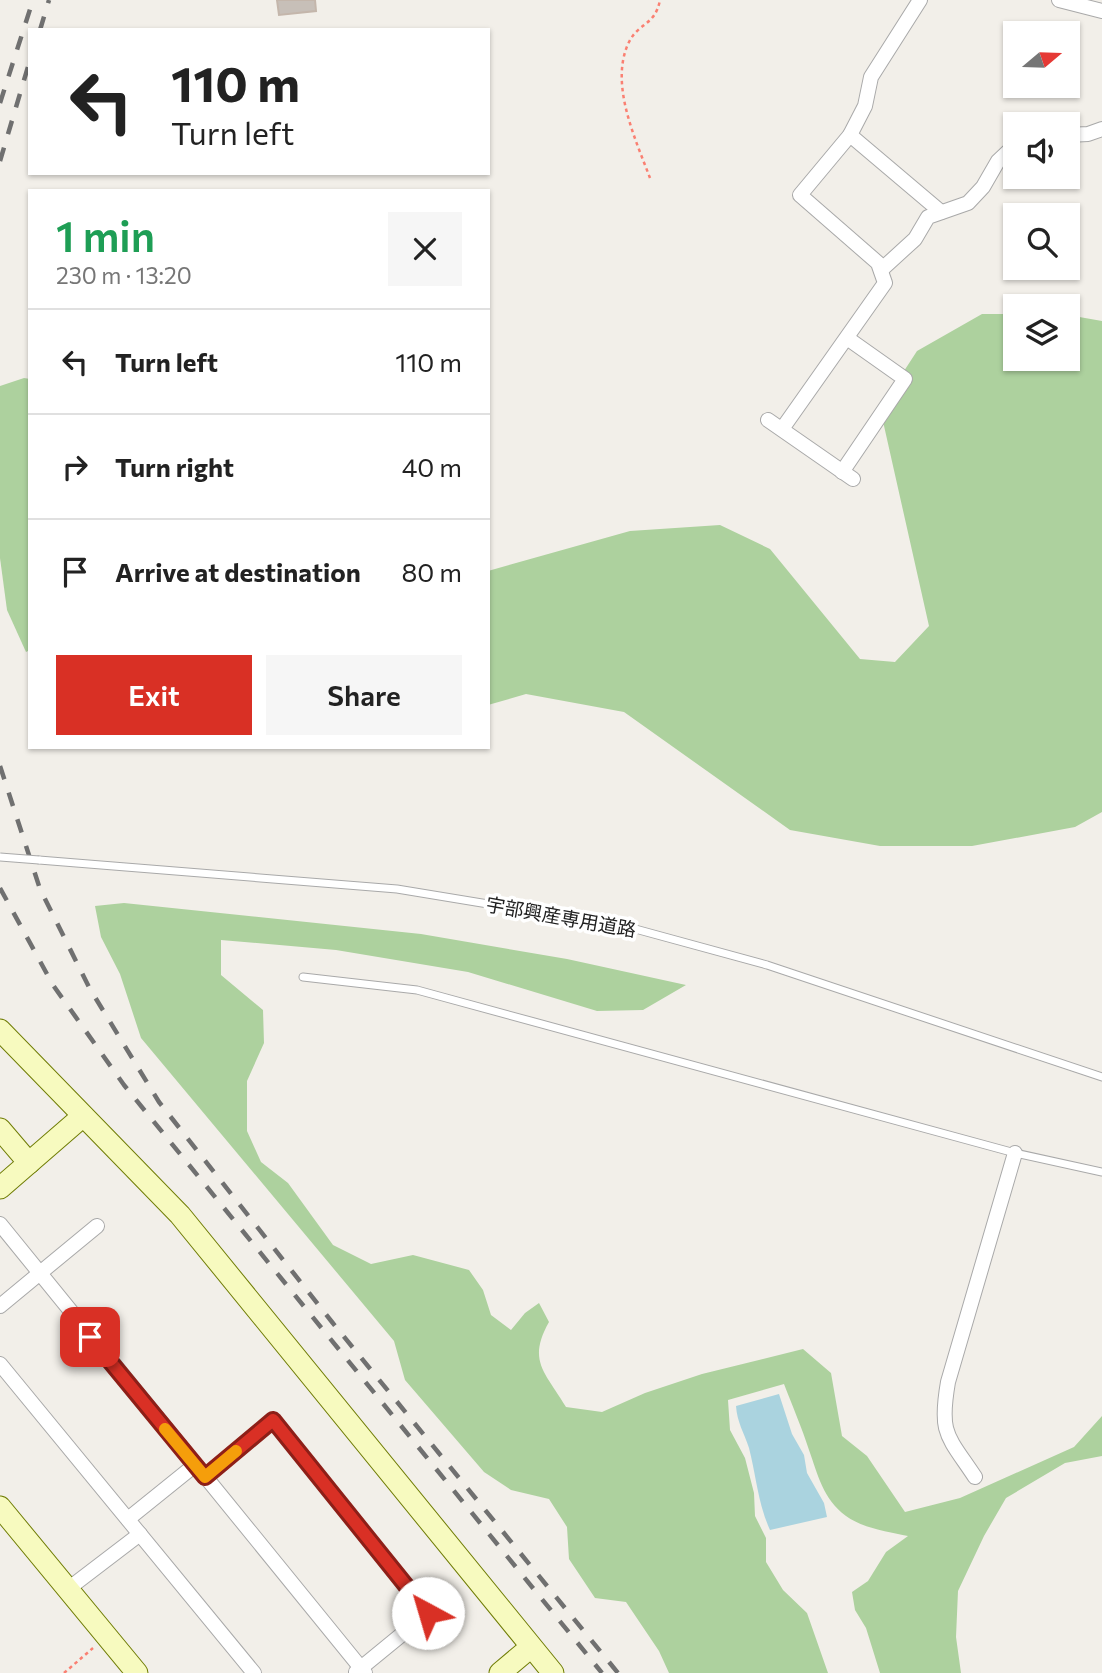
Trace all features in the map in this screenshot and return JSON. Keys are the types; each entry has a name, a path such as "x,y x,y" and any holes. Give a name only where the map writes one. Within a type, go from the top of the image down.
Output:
{"street":[{"path":"782,429 885,283 878,263 800,195 850,135 865,106 871,77 920,0"},
{"path":"1059,0 1102,11"},
{"path":"1080,133 1102,129"},
{"path":"850,135 942,212"},
{"path":"881,270 915,239 928,217 968,203 983,187 1003,156"},
{"path":"768,420 847,475 905,379 846,338"},
{"path":"0,1030 180,1215 241,1286 552,1673"},
{"path":"0,1188 83,1116"},
{"path":"0,1129 29,1163"},
{"path":"975,1476 944,1428 943,1411 948,1382 1014,1153"},
{"path":"0,1224 360,1671 428,1613 273,1420 205,1477"},
{"path":"0,1306 97,1226"},
{"path":"0,1364 254,1673"},
{"path":"128,1519 195,1465"},
{"path":"0,1507 137,1673"},
{"path":"68,1590 140,1534"},
{"path":"500,1673 531,1647"}],"lane":[{"name":"宇部興産専用道路","path":"0,857 397,890 628,927 767,965 1102,1077"},
{"path":"303,977 417,990 1014,1153 1102,1172"}],"path":[{"path":"650,178 631,128 621,64 635,33 654,19 660,0"},
{"path":"64,1673 108,1637"}],"green space":[{"path":"982,314 1003,314 1003,371 1080,371 1080,317 1102,321 1102,812 1075,827 972,846 880,846 790,830 624,712 526,694 490,704 490,570 630,531 720,525 770,549 860,659 895,662 929,626 880,408 917,351"},
{"path":"28,379 26,652 7,610 0,558 0,386"},
{"path":"124,903 421,934 567,959 686,985 643,1010 597,1011 468,972 336,950 221,940 221,975 263,1010 264,1043 247,1081 247,1131 261,1162 288,1183 333,1245 371,1264 413,1255 469,1270 483,1290 491,1315 511,1330 525,1313 539,1303 549,1322 539,1347 541,1366 566,1407 602,1412 645,1393 702,1374 803,1349 831,1373 842,1436 867,1456 905,1512 960,1498 1074,1447 1102,1416 1102,1456 1065,1463 1006,1498 984,1536 958,1591 956,1637 961,1673 880,1673 866,1628 855,1610 852,1592 868,1581 886,1552 908,1536 860,1524 846,1516 832,1502 819,1477 784,1384 728,1400 730,1430 745,1458 754,1493 755,1516 766,1538 766,1562 783,1590 807,1613 828,1673 669,1673 659,1651 626,1602 595,1598 569,1559 567,1527 549,1499 511,1490 484,1472 405,1380 394,1341 141,1038 120,974 101,937 95,906"}],"water":[{"path":"779,1394 792,1434 804,1455 807,1473 824,1503 827,1517 770,1530 736,1406"}],"building":[{"path":"277,0 315,0 316,11 279,15"}],"railway":[{"path":"0,103 33,0"},
{"path":"41,28 49,0"},
{"path":"0,161 28,67"},
{"path":"0,766 40,889 90,989 159,1102 332,1322 618,1673"},
{"path":"0,888 53,985 124,1085 602,1673"}],"slow traffic":[{"path":"165,1429 205,1477 236,1451"}],"route":[{"path":"90,1337 205,1477 273,1420 428,1613"}]}
